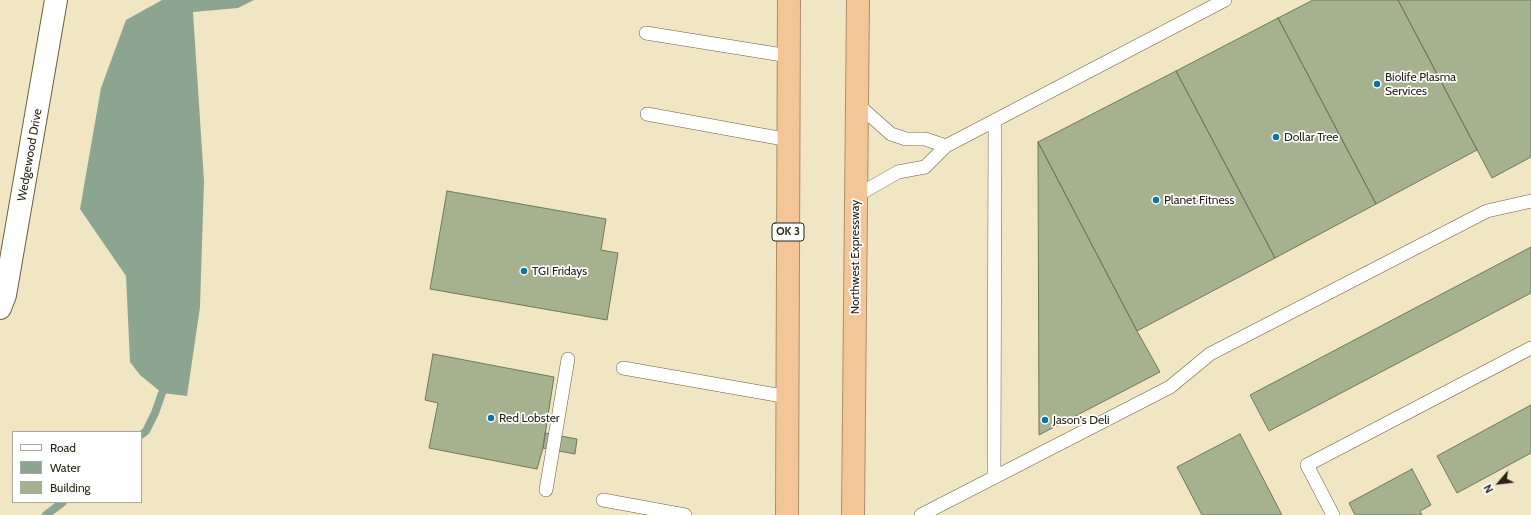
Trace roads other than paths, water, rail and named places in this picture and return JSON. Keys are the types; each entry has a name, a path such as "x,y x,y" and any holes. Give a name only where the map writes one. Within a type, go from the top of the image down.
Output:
{"highway":[{"name":"OK 3","path":"787,515 789,0"},
{"name":"Northwest Expressway","path":"853,515 858,0"}],"street":[{"name":"Wedgewood Drive","path":"0,308 5,295 56,0"}],"lane":[{"path":"856,196 898,172 925,167 946,146 1225,0"},
{"path":"646,33 789,56"},
{"path":"856,103 891,134 906,139 925,139 946,146"},
{"path":"647,114 789,140"},
{"path":"994,477 996,120"},
{"path":"921,515 1170,387 1210,354 1487,211 1531,201"},
{"path":"1333,515 1307,465 1531,348"},
{"path":"546,490 568,359"},
{"path":"622,368 788,396"},
{"path":"603,500 685,515"}],"water":[{"path":"162,0 254,0 238,8 193,12 204,181 200,307 187,396 162,393 140,375 130,362 126,276 80,209 101,88 126,20"}],"waterway":[{"path":"142,434 146,431 155,413 162,393"},
{"path":"46,515 62,503"}],"place":[{"name":"Biolife Plasma Services","path":"1377,84"},
{"name":"Dollar Tree","path":"1276,137"},
{"name":"Planet Fitness","path":"1156,200"},
{"name":"TGI Fridays","path":"524,271"},
{"name":"Red Lobster","path":"491,418"},
{"name":"Jason's Deli","path":"1045,420"}]}
